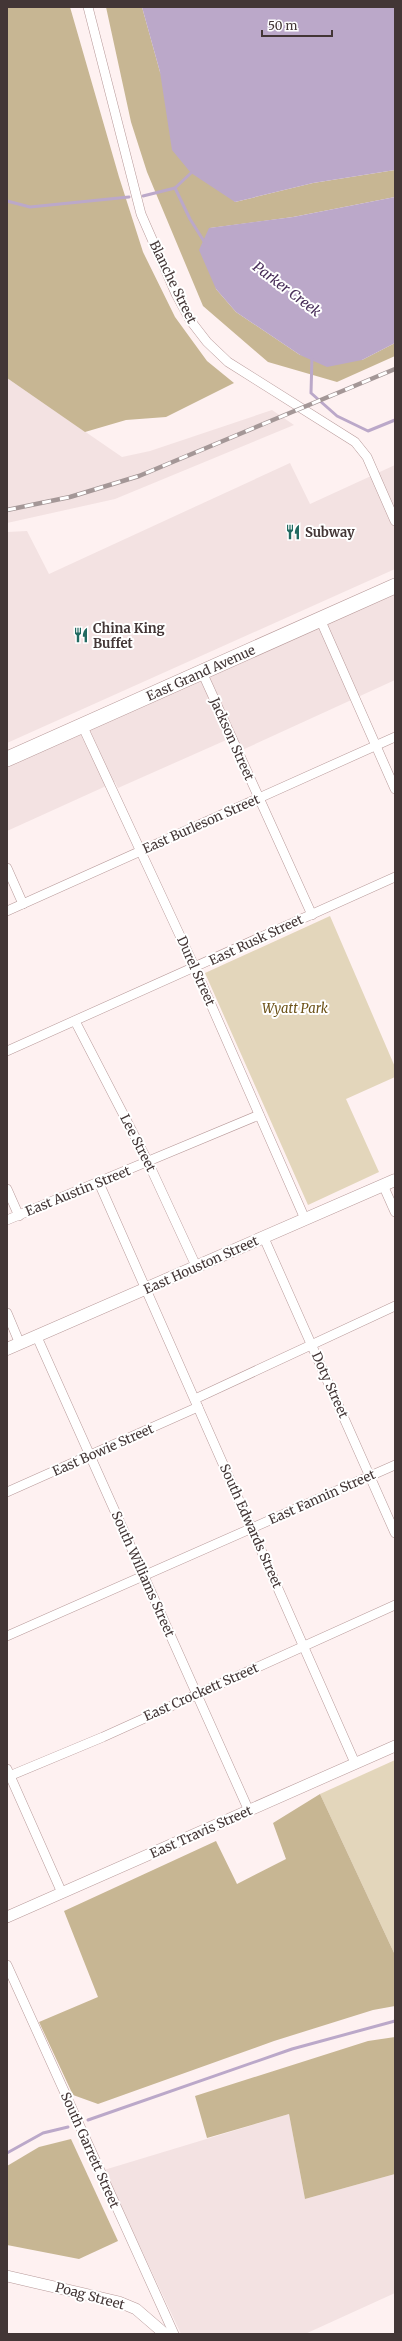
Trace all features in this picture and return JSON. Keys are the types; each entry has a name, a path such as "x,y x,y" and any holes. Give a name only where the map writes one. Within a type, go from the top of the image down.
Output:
{"highway":[{"name":"East Grand Avenue","path":"7,759 320,618 395,586"}],"main road":[{"name":"East Houston Street","path":"7,1349 197,1268 395,1180"}],"street":[{"name":"Blanche Street","path":"88,7 97,36 141,214 176,294 190,320 207,342 228,362 355,442 367,457 395,522"},
{"path":"320,618 395,788"},
{"name":"Jackson Street","path":"202,672 312,915"},
{"name":"Durel Street","path":"82,725 195,968 305,1219"},
{"name":"East Burleson Street","path":"7,911 395,737"},
{"path":"7,868 23,904"},
{"name":"East Rusk Street","path":"7,1051 395,877"},
{"name":"Lee Street","path":"75,1021 148,1162 197,1268"},
{"name":"East Austin Street","path":"7,1220 259,1116"},
{"name":"South Edwards Street","path":"99,1183 355,1763"},
{"path":"383,1185 395,1212"},
{"path":"7,1189 19,1216"},
{"name":"Doty Street","path":"264,1238 395,1533"},
{"name":"East Bowie Street","path":"7,1492 90,1456 311,1344 395,1306"},
{"path":"7,1313 20,1344"},
{"name":"South Williams Street","path":"37,1337 249,1811"},
{"name":"East Fannin Street","path":"7,1636 144,1577 395,1465"},
{"name":"East Crockett Street","path":"8,1774 197,1694 395,1605"},
{"name":"East Travis Street","path":"7,1917 395,1746"},
{"path":"8,1774 62,1893"},
{"name":"South Garrett Street","path":"7,1965 174,2334"},
{"name":"Poag Street","path":"7,2276 119,2302 140,2312 165,2334"}],"shaded area":[{"path":"7,7 70,7 119,177 143,252 175,317 207,361 234,383 166,417 126,420 85,432 7,378"},
{"path":"106,7 142,7 160,72 235,202 313,183 395,170 395,197 293,217 210,228 216,289 236,312 300,355 362,360 395,343 395,356 337,382 268,362 203,306 147,172 131,122"},
{"path":"7,378 122,457 150,451 272,410 294,425 115,499 7,523"},
{"path":"290,463 310,504 395,465 395,569 7,743 7,532 27,531 49,574"},
{"path":"395,590 395,680 240,751 233,737 118,788 115,782 7,831 7,765"},
{"path":"320,1794 395,1955 395,2006 373,2010 274,2041 98,2104 73,2095 39,2022 98,1997 64,1911 216,1841 237,1884 286,1859 273,1823"},
{"path":"395,2037 395,2174 305,2199 289,2114 207,2138 195,2096 368,2041"},
{"path":"289,2114 305,2199 395,2174 395,2293 305,2334 181,2334 104,2170"},
{"path":"71,2139 118,2241 79,2259 7,2245 7,2166 39,2147"}],"green space":[{"name":"Wyatt Park","path":"330,916 395,1067 395,1077 346,1099 379,1172 308,1205 205,973"},
{"path":"395,1760 395,1955 320,1794"}],"water":[{"path":"142,7 395,7 395,170 313,183 235,202 191,173 172,150 160,72"},
{"path":"395,197 395,343 362,360 327,367 300,355 236,312 216,289 199,250 209,228 293,217"}],"waterway":[{"path":"175,188 191,173"},
{"name":"Parker Creek","path":"143,196 175,188 190,219 205,243"},
{"name":"Parker Creek","path":"7,201 30,207 129,197"},
{"name":"Parker Creek","path":"312,357 311,393 337,416 368,431 395,420"},
{"path":"88,2120 292,2049 395,2021"},
{"path":"7,2153 43,2133 68,2127"}],"railway":[{"path":"7,510 70,497 139,476 395,369"}],"place":[{"name":"Subway","path":"293,532"},
{"name":"China King Buffet","path":"81,635"}]}
